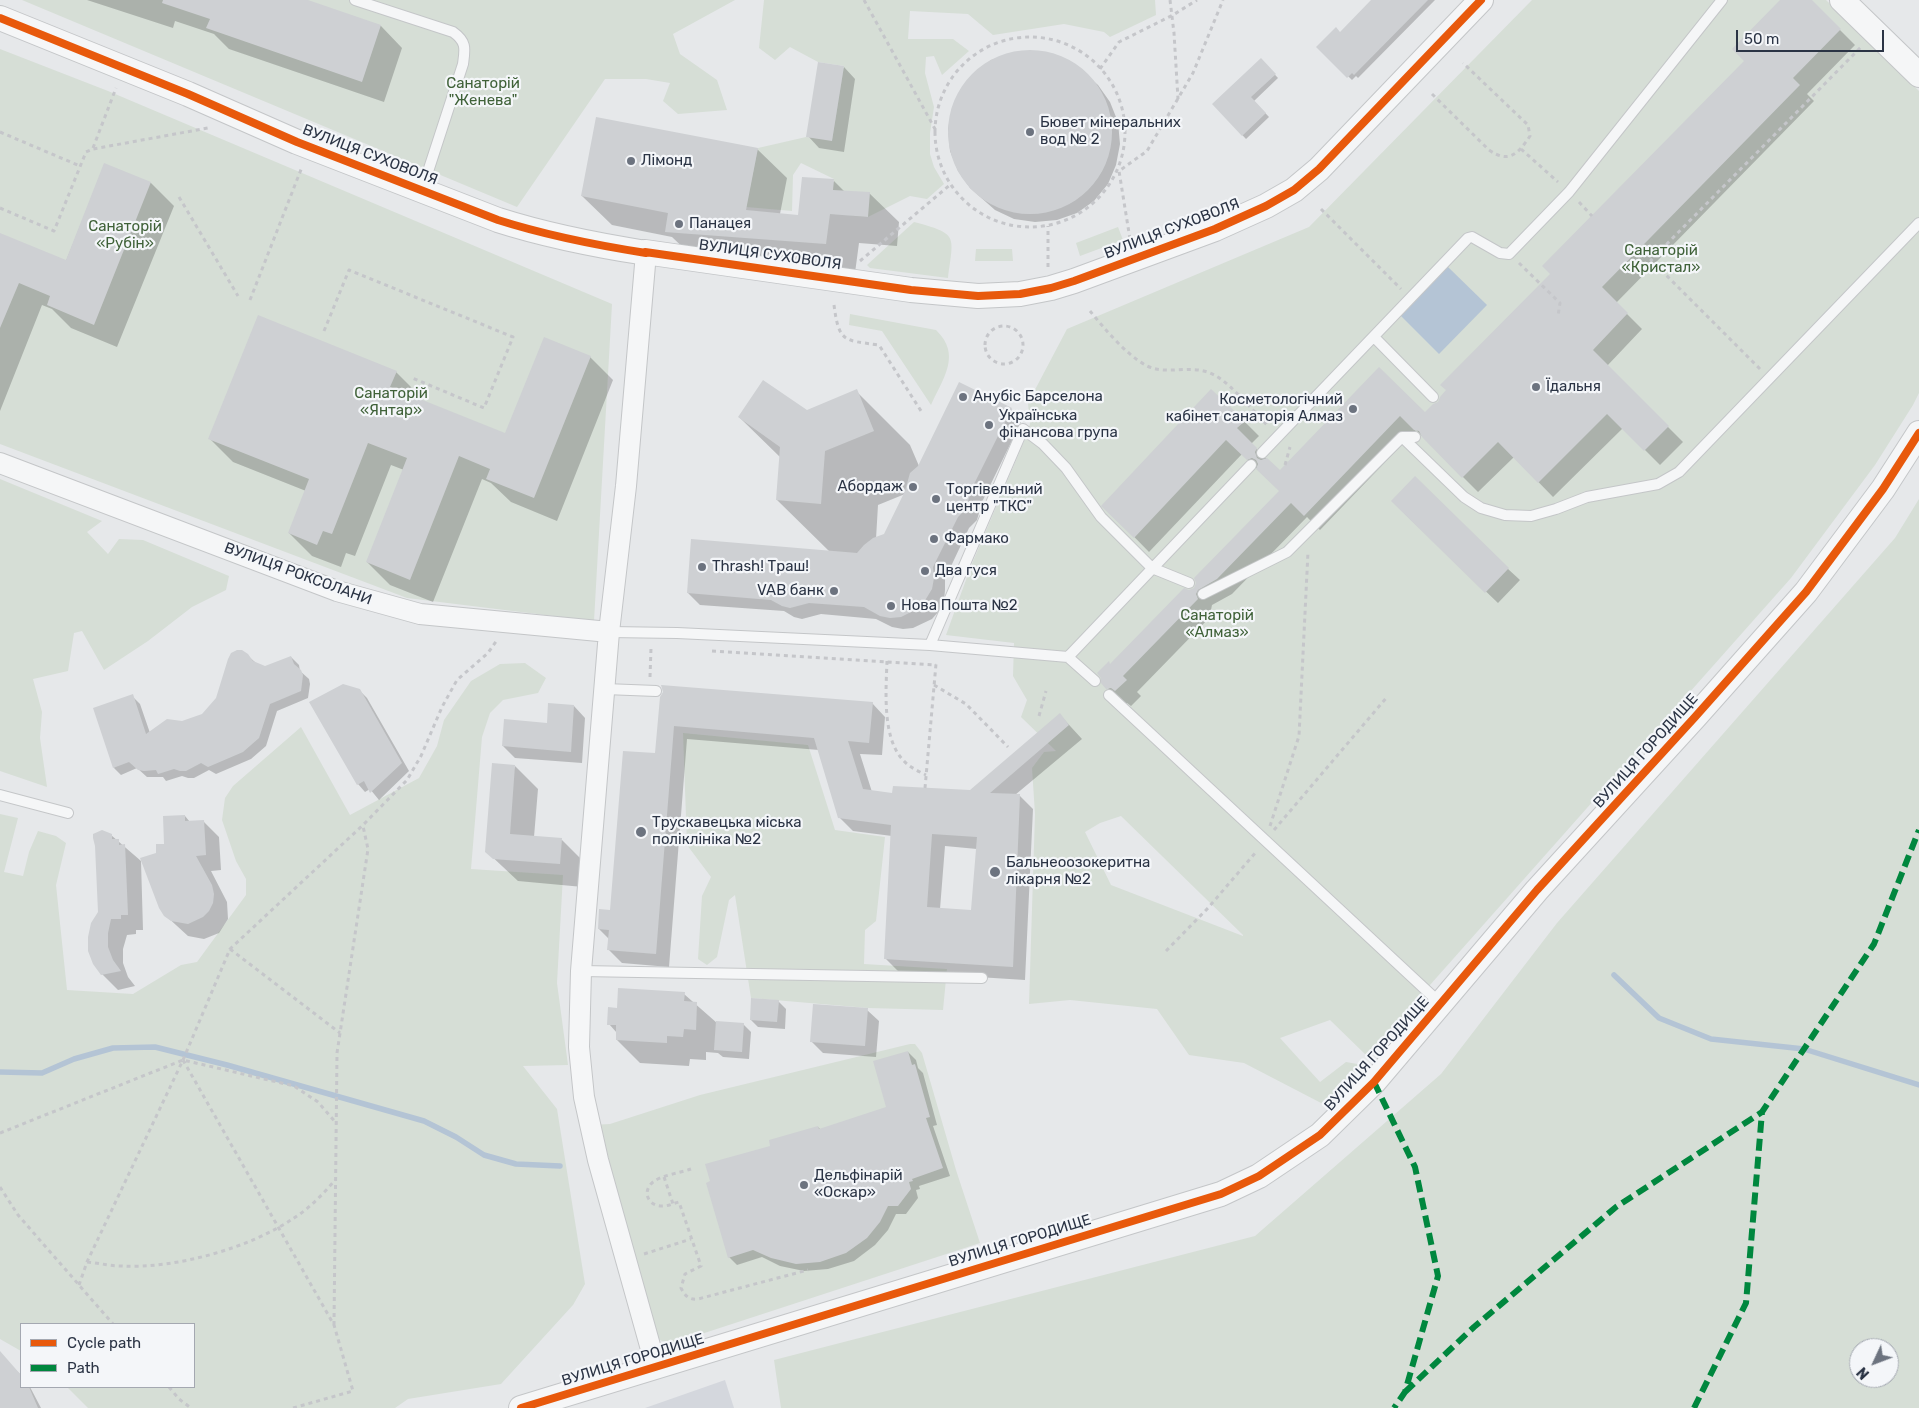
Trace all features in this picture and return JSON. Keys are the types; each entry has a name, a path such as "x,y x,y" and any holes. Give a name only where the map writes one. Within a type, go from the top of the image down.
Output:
{"street":[{"name":"ВУЛИЦЯ СУХОВОЛЯ","path":"0,18 188,94 297,142 529,230 565,240 646,253 911,290 978,296 1020,294 1074,281 1215,229 1266,206 1294,190 1319,169 1481,0"},
{"path":"1842,0 1919,75"},
{"path":"646,253 626,486 609,632 581,971 579,1047 584,1096 598,1160 656,1367"},
{"name":"ВУЛИЦЯ ГОРОДИЩЕ","path":"521,1408 1221,1194 1251,1180 1289,1157 1320,1135 1374,1082 1537,890 1806,592 1883,489 1919,433"},
{"name":"ВУЛИЦЯ РОКСОЛАНИ","path":"0,463 337,591 420,614 609,632"}],"lane":[{"path":"355,0 454,32 461,37 465,46 463,64 422,190"},
{"path":"1262,453 1468,238 1472,237 1500,253 1509,254 1569,192 1722,0"},
{"path":"1402,437 1464,497 1481,508 1505,516 1531,516 1587,497 1658,484 1679,472 1919,223"},
{"path":"1374,336 1433,398"},
{"path":"934,646 1023,429 1043,444 1066,468 1101,517 1152,568 1189,583"},
{"path":"1203,594 1287,552 1402,437 1415,437"},
{"path":"1068,657 1251,464"},
{"path":"609,632 677,633 934,646 1068,657 1095,681"},
{"path":"605,689 653,690"},
{"path":"1108,695 1441,1004"},
{"path":"0,795 68,813"},
{"path":"581,971 982,978"}],"path":[{"path":"864,0 935,130"},
{"path":"1170,0 1173,15 1178,99"},
{"path":"1100,69 1118,42 1173,15 1197,0"},
{"path":"1132,247 1120,171 1125,158 1123,113 1114,89 1100,69 1081,53 1058,42 1034,37 1009,40 985,48 965,63 949,82 939,105 935,130 937,154 951,184 959,195 977,211 999,222 1024,227 1048,226 1072,218 1093,204 1120,171 1147,151 1193,73 1223,0"},
{"path":"1769,378 1651,260 1875,32"},
{"path":"1432,94 1489,150 1497,155 1505,157 1514,155 1521,149 1530,136 1528,125 1462,63"},
{"path":"93,149 116,88"},
{"path":"0,208 54,231 86,152 93,149 207,127"},
{"path":"0,132 80,166"},
{"path":"1521,149 1569,192"},
{"path":"250,300 303,168"},
{"path":"858,263 951,184"},
{"path":"179,197 238,296"},
{"path":"1321,209 1410,298"},
{"path":"1048,226 1048,274"},
{"path":"1509,254 1560,303 1558,316"},
{"path":"324,331 349,270 513,337 484,408 410,377"},
{"path":"834,305 836,327 840,333 850,341 879,345 923,414"},
{"path":"1090,311 1131,355 1150,368 1157,370 1196,369 1216,376 1278,436"},
{"path":"1001,326 1009,326 1015,329 1023,342 1023,350 1020,356 1007,364 999,364 992,360 987,355 985,348 985,340 988,333 994,328 1001,326"},
{"path":"1266,840 1299,736 1309,532"},
{"path":"79,1285 87,1262 183,1060 230,949 363,825 407,780 421,756 442,707 457,680 488,653 511,622"},
{"path":"925,788 936,665 934,646"},
{"path":"653,690 651,648 661,649"},
{"path":"710,651 936,665"},
{"path":"887,661 886,698 888,723 896,750 903,760 915,770 926,774"},
{"path":"934,685 966,704 1008,747"},
{"path":"1039,716 1046,691"},
{"path":"1166,951 1208,908 1387,697"},
{"path":"334,1325 337,1053 368,849 363,825"},
{"path":"230,949 340,1033"},
{"path":"183,1060 334,1325 353,1390 293,1408"},
{"path":"0,1133 183,1060 294,1086 318,1102 337,1124"},
{"path":"691,1169 656,1180 650,1184 647,1196 650,1201 657,1205 665,1206 679,1202 700,1266 685,1274 681,1288 683,1293 692,1300 808,1270"},
{"path":"664,1177 673,1204"},
{"path":"87,1262 121,1266 184,1261 244,1243 278,1228 296,1217 336,1179"},
{"path":"0,1188 18,1216 113,1323"},
{"path":"626,1260 691,1239"},
{"path":"169,1388 191,1408"}],"shaded area":[{"path":"725,1380 734,1408 645,1408"}],"green space":[{"name":"Санаторій \"Женева\"","path":"22,0 735,0 673,34 680,54 717,80 727,110 678,114 663,101 670,83 646,79 605,79 517,207"},
{"path":"764,0 1155,0 1156,15 1110,37 1104,32 1064,24 993,35 968,14 910,11 908,39 953,39 969,51 942,75 934,56 926,57 925,73 934,107 930,133 930,154 934,167 944,184 927,199 910,196 868,217 854,216 830,210 834,179 801,163 793,175 792,211 746,207 758,148 806,137 832,140 844,66 818,62 790,47 775,60 759,48"},
{"path":"1532,0 1826,0 1919,91 1919,393 1913,405 1875,465 1791,578 1367,1056 1330,1020 1280,1038 1320,1082 1346,1062 1363,1065 1323,1104 1244,1063 1189,1055 1157,1009 1070,1000 1029,1004 1035,814 1032,768 1044,752 1056,751 1021,717 1027,700 1013,676 1014,643 946,635 971,566 1025,439 1030,424 1028,403 1067,329 1309,227","holes":["1121,816 1243,935 1111,885 1085,832 1100,823"]},
{"name":"Санаторій «Янтар»","path":"0,49 108,91 612,304 594,621 407,598 0,444"},
{"path":"914,222 946,233 950,238 951,252 948,278 870,268 867,265"},
{"path":"1118,227 1123,240 1080,256 1076,243"},
{"path":"976,249 1012,249 1013,261 975,261"},
{"path":"850,314 936,330 944,339 948,348 949,358 945,376 931,405 882,331 849,325"},
{"path":"0,479 102,521 87,532 108,554 119,539 143,540 229,576 226,590 192,607 148,641 104,670 82,631 74,633 68,671 33,679 42,712 40,738 47,787 0,771"},
{"path":"1919,499 1919,1408 781,1408 774,1360 1255,1236 1441,1074 1557,923 1895,538"},
{"path":"525,663 546,678 538,693 503,700 490,713 482,737 471,869 563,875 557,983 568,1065 523,1066 557,1109 585,1284 573,1305 501,1384 408,1399 395,1408 88,1408 68,1388 195,1388 195,1323 20,1323 20,1350 0,1339 0,814 18,818 4,872 23,876 29,852 38,831 56,836 66,843 56,885 67,990 133,994 181,965 197,962 246,895 246,879 236,861 222,820 225,798 233,786 301,727 350,815 419,778 437,746 444,720 471,681 500,664"},
{"path":"683,733 808,745 835,830 885,837 876,921 865,930 864,964 947,969 943,1010 868,1008 751,998 735,895 729,900 717,957 707,965 698,959 702,896 711,877 687,845"},
{"path":"915,1044 922,1053 956,1170 980,1243 683,1340 667,1342 656,1337 648,1329 593,1125 610,1124 700,1095"}],"water":[{"path":"1448,267 1487,305 1439,354 1401,316"}],"building":[{"path":"163,0 308,0 381,25 362,82 206,28 210,19 162,3"},
{"path":"1371,0 1428,0 1354,75 1352,73 1347,78 1316,47 1336,27 1340,32"},
{"path":"1780,0 1812,0 1841,29 1793,78 1800,85 1602,287 1628,313 1593,350 1669,426 1644,451 1607,414 1538,483 1498,442 1462,478 1422,437 1419,431 1414,430 1400,416 1304,516 1291,503 1217,579 1198,590 1196,594 1198,599 1123,676 1127,680 1115,691 1111,688 1106,689 1097,673 1109,661 1110,664 1184,588 1189,590 1194,588 1196,583 1194,578 1279,491 1256,469 1258,464 1256,460 1252,458 1247,460 1226,440 1134,538 1101,506 1211,389 1245,421 1237,428 1257,448 1255,452 1257,458 1261,460 1267,458 1280,470 1379,367 1425,412 1438,402 1446,390 1440,385 1550,274 1542,266 1744,61 1732,49"},
{"name":"Бювет мінеральних вод № 2","path":"1038,50 1054,53 1069,59 1094,80 1103,93 1109,108 1112,132 1111,148 1103,171 1082,196 1069,205 1054,211 1022,214 1006,211 984,201 961,178 949,148 948,124 951,108 961,86 984,63 1014,51"},
{"path":"1261,58 1276,74 1251,97 1266,113 1242,136 1212,104"},
{"path":"818,62 844,66 832,141 806,137"},
{"path":"596,117 758,148 746,210 798,215 802,177 834,179 833,190 870,192 868,217 830,214 826,244 665,232 668,213 581,196"},
{"path":"104,163 151,182 94,325 47,305 50,296 19,283 0,328 0,233 66,260"},
{"path":"258,315 397,371 390,387 505,433 544,337 591,356 534,498 486,479 490,469 459,456 410,580 366,562 407,458 368,443 332,534 323,531 317,545 288,533 309,479 208,439"},
{"path":"763,380 807,410 857,389 874,431 825,451 821,504 776,500 780,447 738,417"},
{"name":"Торгівельний центр \"ТКС\"","path":"959,382 1012,408 971,490 966,509 958,517 933,567 932,589 921,607 901,617 890,618 880,616 864,607 809,603 790,608 771,600 687,593 691,539 857,553 873,538 884,534 905,491 910,473 918,466"},
{"path":"1415,476 1509,568 1485,593 1391,501"},
{"path":"242,650 253,661 265,666 291,656 294,664 301,670 303,675 301,691 270,704 259,738 243,752 208,767 201,763 186,771 174,769 158,774 156,770 138,770 129,762 113,768 93,708 133,694 146,734 167,719 182,721 202,714 216,698 228,659 231,653"},
{"path":"343,684 360,689 402,763 370,793 364,781 357,785 309,702"},
{"path":"661,685 873,702 869,743 848,741 863,789 892,793 893,786 970,790 1060,713 1069,725 990,793 1020,794 1013,967 884,959 891,825 838,818 814,738 674,726 656,954 607,950 609,930 598,929 599,909 610,910 623,751 655,753 660,697 663,692","holes":["932,834 977,837 971,910 927,907"]},
{"path":"548,703 574,705 571,752 502,746 504,719 547,723"},
{"path":"492,763 515,765 510,834 562,838 560,864 493,859 485,852"},
{"path":"185,815 185,821 204,820 206,855 196,856 212,885 214,894 213,903 209,911 203,917 188,924 171,921 164,916 159,908 140,858 156,853 156,844 164,844 163,816"},
{"path":"102,830 112,834 112,839 119,839 119,845 125,844 128,915 121,915 121,919 111,919 108,933 108,947 113,960 121,971 101,975 93,964 88,951 88,937 91,923 98,912 93,834"},
{"path":"618,988 685,992 684,1001 697,1002 696,1030 684,1029 683,1037 667,1036 667,1043 616,1040 616,1025 607,1025 608,1007 617,1008"},
{"path":"751,998 779,1000 777,1022 750,1020"},
{"path":"813,1004 868,1008 865,1046 810,1042"},
{"path":"716,1021 744,1023 742,1052 714,1050"},
{"name":"Дельфінарій «Оскар»","path":"908,1051 912,1065 915,1064 930,1117 926,1118 943,1168 912,1179 913,1181 909,1182 911,1189 898,1206 888,1206 880,1222 867,1238 846,1253 820,1262 796,1264 771,1258 753,1250 728,1258 706,1183 710,1181 705,1164 770,1146 769,1140 818,1126 819,1129 886,1107 873,1061"},
{"path":"0,1351 20,1374 20,1388 29,1388 38,1408 0,1408"}],"waterway":[{"path":"1614,975 1659,1018 1711,1039 1804,1049 1919,1085"},
{"path":"0,1072 42,1073 74,1059 113,1048 155,1047 227,1065 424,1121 456,1137 484,1155 516,1164 560,1166"}],"marked path":[{"path":"1694,1408 1746,1303 1762,1112 1874,944 1919,830"},
{"path":"1374,1082 1415,1167 1438,1276 1405,1392 1394,1408"},
{"path":"1405,1392 1474,1327 1616,1207 1762,1112"}],"cycle path":[{"path":"0,18 188,94 297,142 517,226 572,240 646,253 911,290 978,296 1020,294 1074,281 1215,229 1266,206 1294,190 1319,169 1481,0"},
{"path":"521,1408 1221,1194 1259,1176 1320,1135 1374,1082 1537,890 1806,592 1883,489 1919,433"}],"place":[{"name":"Бювет мінеральних вод № 2","path":"1030,132"},
{"name":"Лімонд","path":"631,161"},
{"name":"Панацея","path":"679,224"},
{"name":"Їдальня","path":"1536,387"},
{"name":"Анубіс Барселона","path":"963,397"},
{"name":"Косметологічний кабінет санаторія Алмаз","path":"1353,409"},
{"name":"Українська фінансова група","path":"989,425"},
{"name":"Абордаж","path":"913,487"},
{"name":"Торгівельний центр \"ТКС\"","path":"936,499"},
{"name":"Фармако","path":"934,539"},
{"name":"Thrash! Траш!","path":"702,567"},
{"name":"Два гуся","path":"925,571"},
{"name":"VAB банк","path":"834,591"},
{"name":"Нова Пошта №2","path":"891,606"},
{"name":"Трускавецька міська поліклініка №2","path":"641,832"},
{"name":"Бальнеоозокеритна лікарня №2","path":"995,872"},
{"name":"Дельфінарій «Оскар»","path":"804,1185"}],"park label":[{"name":"Санаторій «Рубін»","path":"125,236"},
{"name":"Санаторій «Кристал»","path":"1661,260"},
{"name":"Санаторій «Алмаз»","path":"1217,624"}]}
